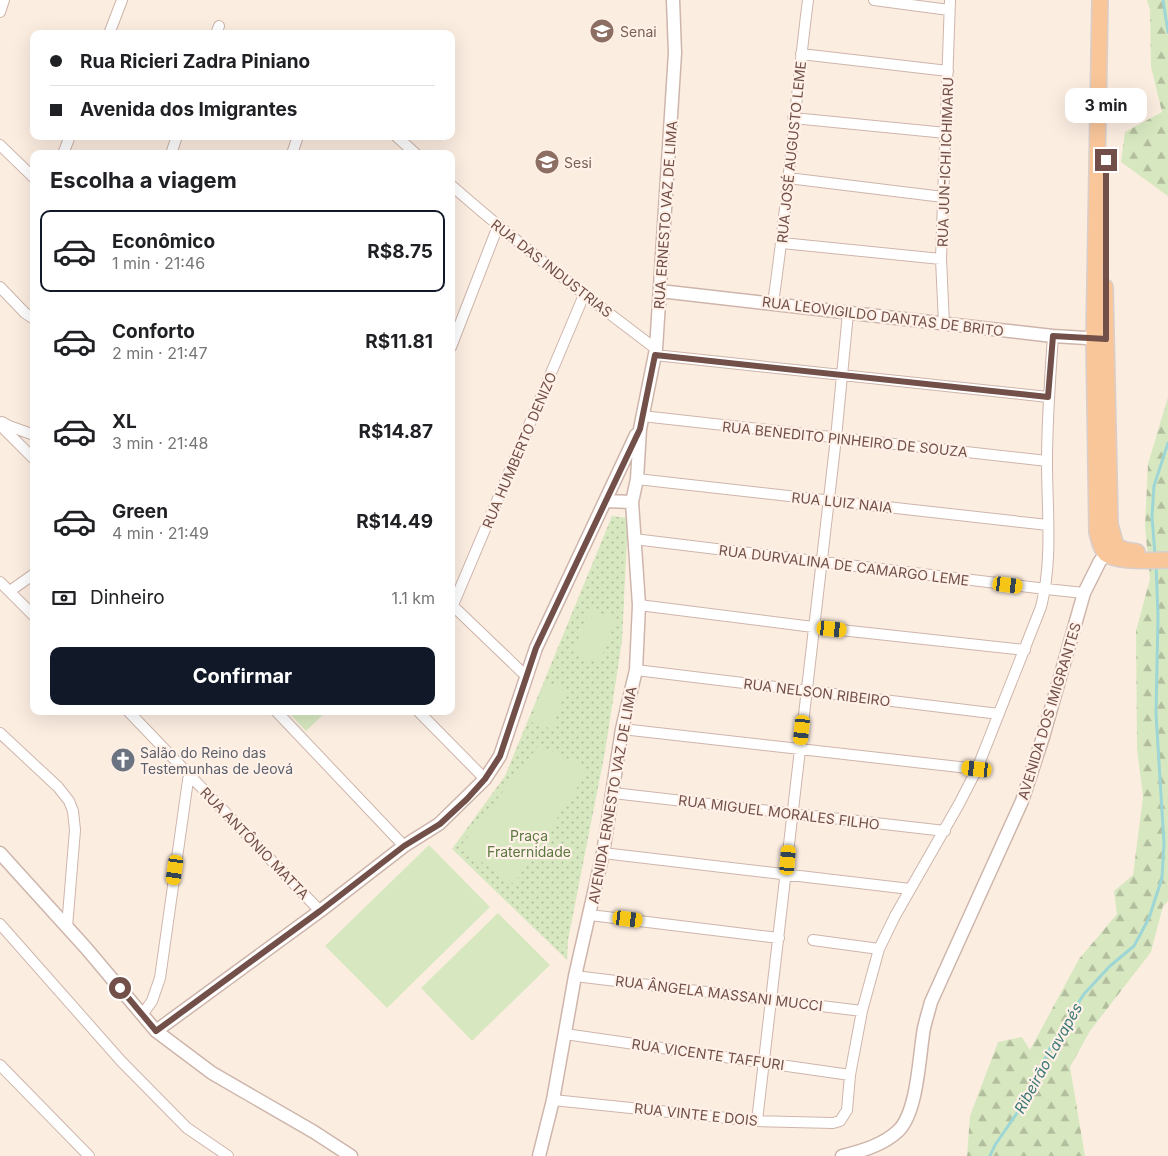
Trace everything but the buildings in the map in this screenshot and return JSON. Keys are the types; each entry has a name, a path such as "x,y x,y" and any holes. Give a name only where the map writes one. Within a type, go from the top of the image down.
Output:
{"main road":[{"path":"1100,0 1100,339 1111,556 1122,559 1168,552"},
{"path":"1100,339 1109,0"},
{"path":"1142,556 1168,560"}],"street":[{"path":"0,12 4,0"},
{"path":"111,30 122,0"},
{"name":"RUA ERNESTO VAZ DE LIMA","path":"640,429 655,352 660,291 675,53 673,0"},
{"name":"RUA JOSÉ AUGUSTO LEME","path":"773,303 782,243 793,118 808,0"},
{"path":"874,0 950,5"},
{"name":"RUA JUN-ICHI ICHIMARU","path":"944,324 941,259 950,5"},
{"path":"801,54 948,71"},
{"path":"793,118 946,133"},
{"path":"400,140 412,150"},
{"path":"0,145 30,174"},
{"path":"788,178 943,197"},
{"name":"RUA DAS INDUSTRIAS","path":"455,188 498,226 655,352"},
{"path":"455,337 498,226"},
{"path":"782,243 941,259"},
{"path":"0,287 30,316"},
{"name":"RUA LEOVIGILDO DANTAS DE BRITO","path":"660,291 1053,336 1100,339"},
{"name":"RUA HUMBERTO DENIZO","path":"455,598 584,295"},
{"path":"757,1121 820,562 836,438 848,313"},
{"path":"850,1074 862,1011 879,949 895,916 945,831 977,769 1025,650 1046,589 1048,397 1053,336"},
{"path":"655,352 1048,397"},
{"name":"RUA BENEDITO PINHEIRO DE SOUZA","path":"642,416 1047,461"},
{"path":"0,421 8,426 30,434"},
{"path":"0,424 30,455"},
{"path":"156,1031 320,911 404,846 440,824 485,779 500,756 536,648 640,429"},
{"name":"AVENIDA ERNESTO VAZ DE LIMA","path":"539,1156 553,1100 575,976 604,854 622,729 636,670 639,605 632,502 637,480 640,429"},
{"name":"RUA LUIZ NAIA","path":"637,480 1048,525"},
{"path":"606,501 632,502"},
{"name":"RUA DURVALINA DE CAMARGO LEME","path":"634,539 1084,592"},
{"name":"AVENIDA DOS IMIGRANTES","path":"842,1156 860,1154 892,1135 907,1119 912,1104 925,1026 931,1002 1010,832 1044,737 1084,592 1097,567 1111,550"},
{"path":"10,591 30,577"},
{"path":"0,582 30,612"},
{"path":"639,605 813,627 1025,650"},
{"path":"455,608 527,677"},
{"name":"RUA NELSON RIBEIRO","path":"636,670 999,714"},
{"name":"RUA ANTÔNIO MATTA","path":"132,715 320,911"},
{"path":"280,715 404,846"},
{"path":"422,715 485,779"},
{"path":"622,729 977,769"},
{"path":"0,732 58,787 69,801 73,811 75,830 67,927"},
{"path":"142,1015 152,1002 160,978 189,773"},
{"name":"RUA MIGUEL MORALES FILHO","path":"613,793 945,831"},
{"path":"0,853 67,927 156,1031 212,1073 314,1132 351,1156"},
{"path":"604,854 910,889"},
{"path":"590,915 779,938"},
{"path":"0,924 134,1075 187,1128 228,1156"},
{"path":"813,940 879,949"},
{"name":"RUA ÂNGELA MASSANI MUCCI","path":"575,976 862,1011"},
{"name":"RUA VICENTE TAFFURI","path":"565,1034 850,1074"},
{"path":"0,1065 89,1156"},
{"name":"RUA VINTE E DOIS","path":"553,1100 757,1121 828,1123 840,1121 847,1110 850,1074"}],"green space":[{"path":"1147,0 1168,0 1168,196 1121,162 1125,132 1162,112 1151,67 1150,10"},
{"path":"1168,397 1168,901 1163,906 1151,952 1090,1031 1070,1067 1085,1156 967,1156 970,1116 998,1042 1022,1037 1030,1050 1079,959 1117,914 1114,891 1133,875 1143,797 1137,749 1136,631 1150,579 1145,526 1148,464"},
{"name":"Praça Fraternidade","path":"612,516 628,518 622,641 605,752 568,940 567,960 452,849 505,776"},
{"path":"590,609 616,619 599,663 573,654"},
{"path":"545,682 566,689 552,729 531,722"},
{"path":"291,715 323,715 306,731"},
{"path":"539,745 583,766 586,774 514,884 460,847"},
{"path":"429,845 490,907 387,1008 325,946"},
{"path":"498,913 550,965 472,1041 421,988"}],"waterway":[{"name":"Ribeirão Lavapés","path":"1163,0 1168,32"},
{"name":"Ribeirão Lavapés","path":"1155,555 1152,516 1154,486 1168,443"},
{"name":"Ribeirão Lavapés","path":"990,1156 995,1145 1024,1103 1053,1042 1084,994 1110,966 1134,946 1149,918 1162,878 1164,843 1156,714 1158,616 1156,564"}],"place":[{"name":"Senai","path":"602,31"},
{"name":"Sesi","path":"547,162"},
{"name":"Salão do Reino das Testemunhas de Jeová","path":"123,760"}],"route":[{"path":"120,988 156,1031 320,911 404,846 440,824 476,790 500,756 536,648 640,429 655,355 1048,397 1053,336 1106,339 1106,160"}]}
